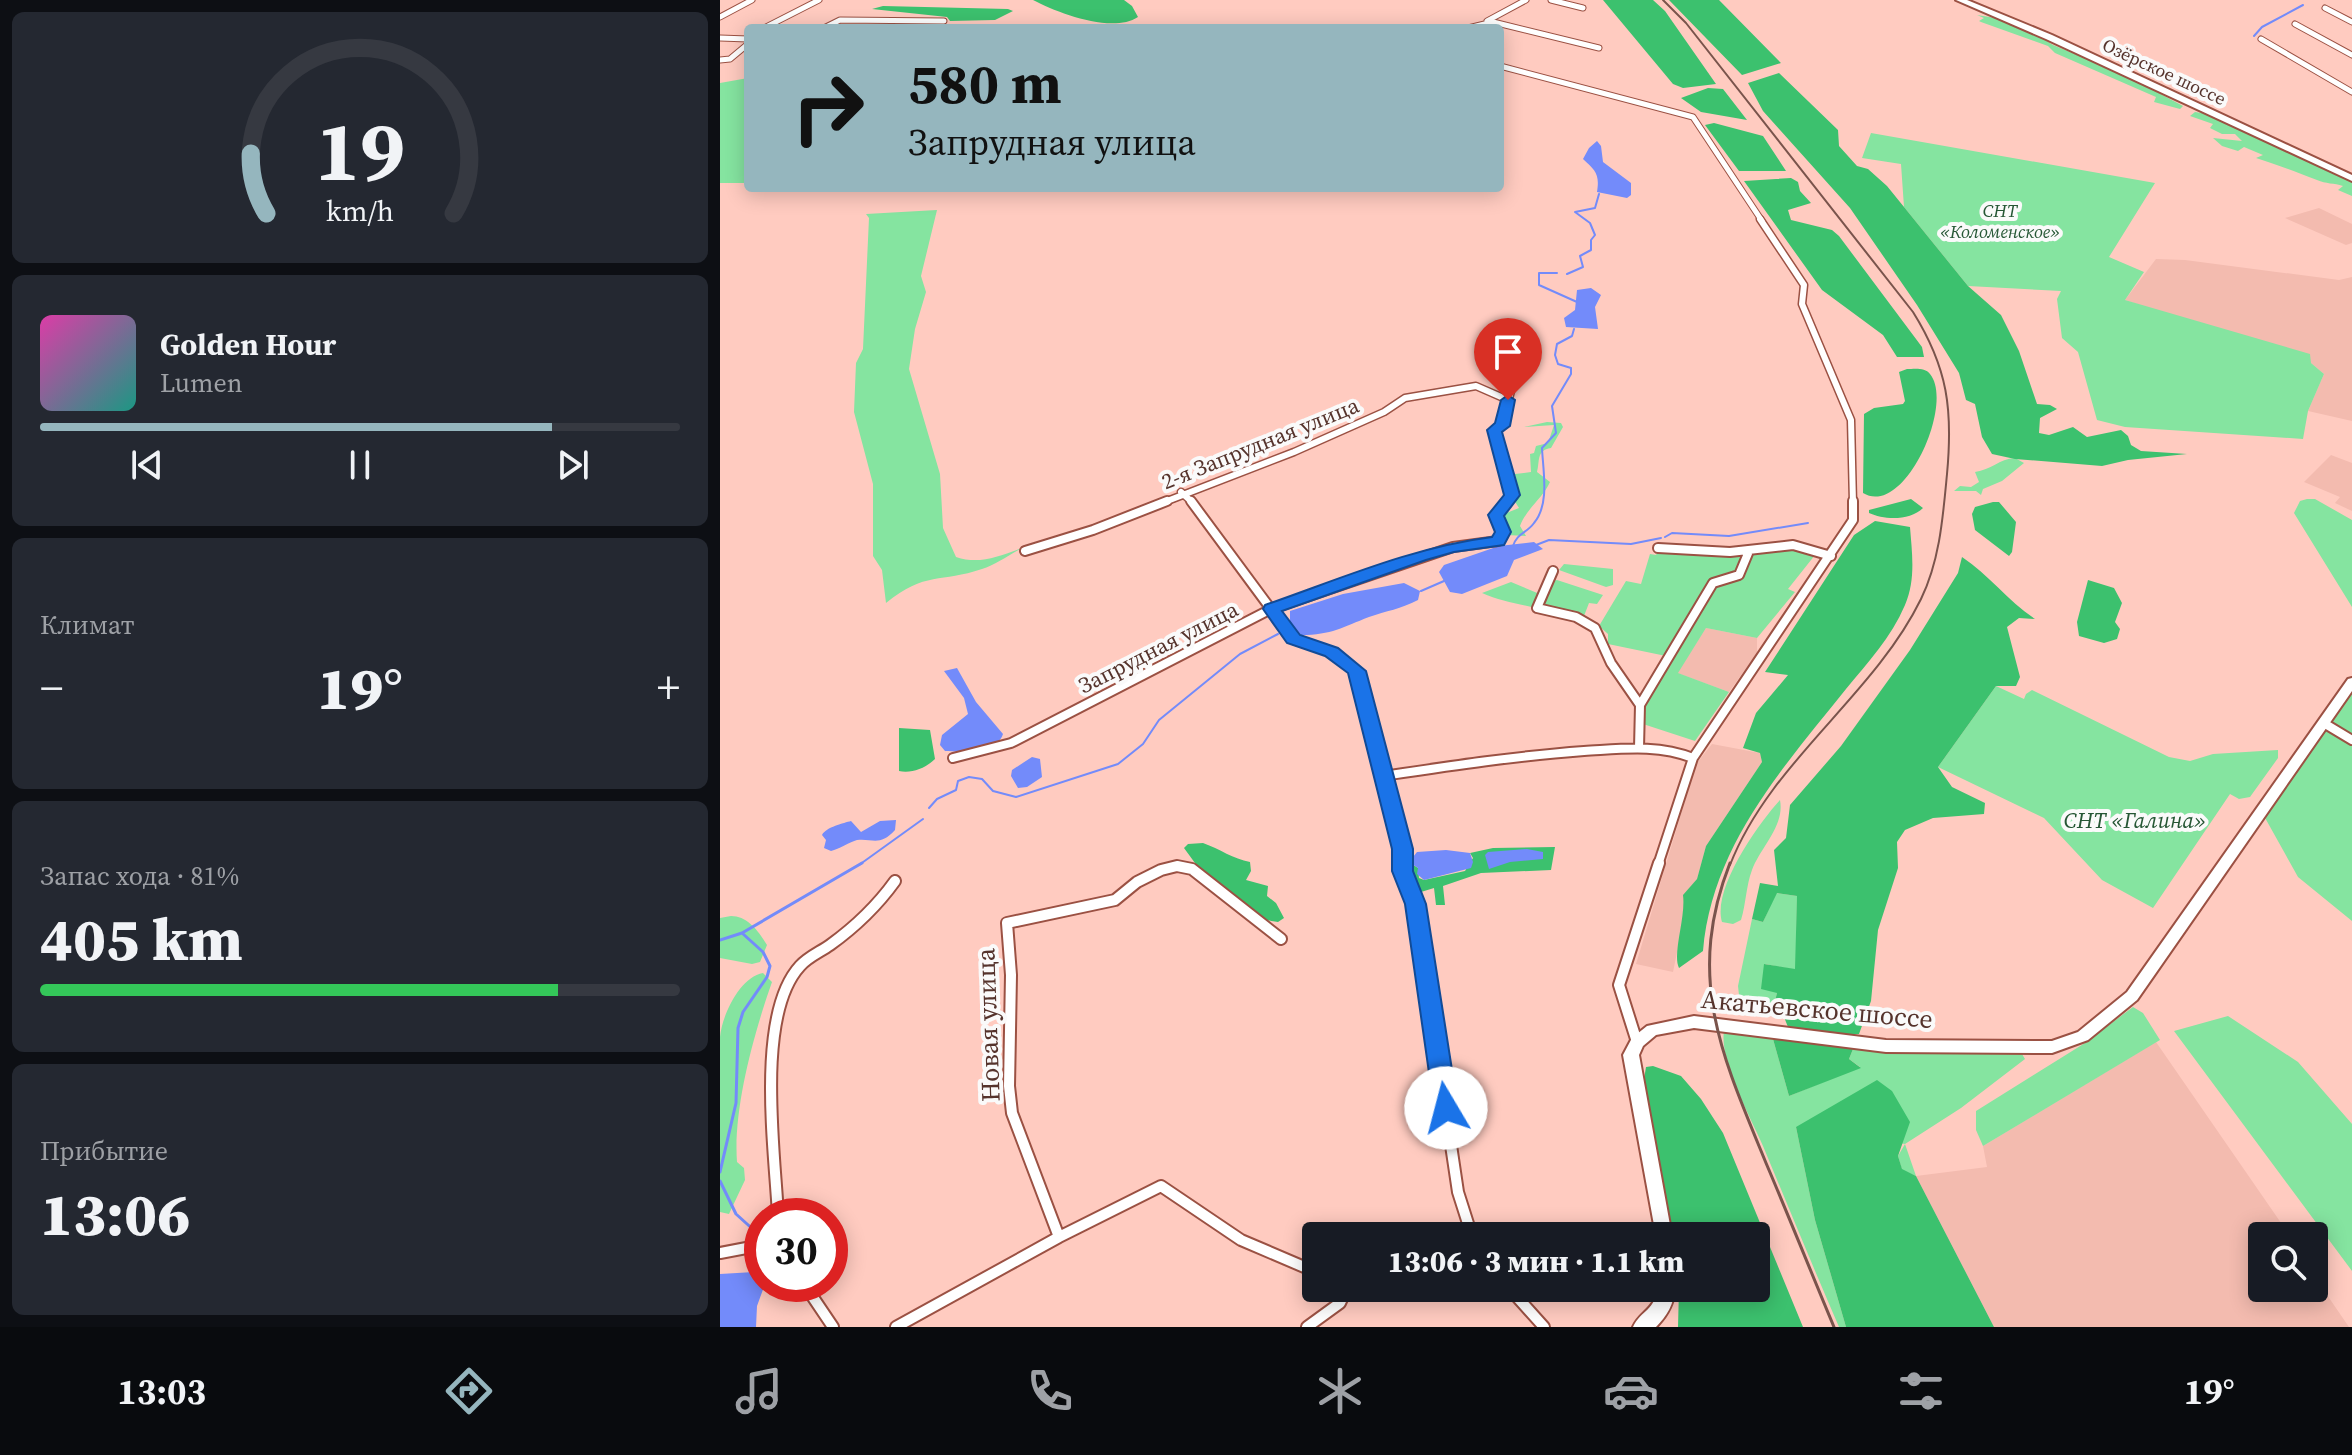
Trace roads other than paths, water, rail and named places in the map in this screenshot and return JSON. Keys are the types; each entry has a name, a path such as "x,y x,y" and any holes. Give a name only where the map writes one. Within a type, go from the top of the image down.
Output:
{"main road":[{"name":"Озёрское шоссе","path":"1960,0 2025,26 2352,178"},
{"name":"Акатьевское шоссе","path":"1637,1042 1652,1030 1694,1022 1886,1046 2052,1047 2083,1036 2132,996 2352,682"},
{"path":"1637,1042 1631,1055 1661,1222"},
{"path":"1642,1327 1664,1302"}],"street":[{"path":"720,17 752,0"},
{"path":"772,24 819,0"},
{"path":"1479,24 1526,0"},
{"path":"1551,0 1583,8"},
{"path":"2325,8 2352,22"},
{"path":"832,24 840,20 944,21"},
{"path":"1487,21 1499,24"},
{"path":"2295,24 2352,55"},
{"path":"1504,25 1599,48"},
{"path":"720,38 744,39"},
{"path":"2261,39 2352,92"},
{"path":"720,60 730,59 744,43"},
{"path":"1504,67 1693,117 1804,285 1802,304 1849,412 1853,520 1693,758 1619,985 1637,1042"},
{"name":"2-я Запрудная улица","path":"1025,551 1093,530 1305,447 1384,412 1405,398 1476,386 1510,396"},
{"name":"Запрудная улица","path":"953,758 1011,743 1271,609 1453,547 1498,541 1503,532 1496,515 1512,495 1494,430 1502,426 1510,396"},
{"path":"1183,493 1293,639 1332,652 1356,671 1403,849 1402,871 1415,904 1458,1192 1468,1222"},
{"path":"1658,548 1695,548 1710,552 1793,545 1831,556"},
{"path":"1639,748 1640,705 1713,583 1739,575 1749,551"},
{"path":"1553,571 1537,608 1576,617 1595,628 1611,663 1640,705"},
{"path":"2327,725 2352,740"},
{"path":"1383,776 1513,756 1639,748 1670,749 1693,758"},
{"name":"Новая улица","path":"1059,1237 1012,1113 1009,1086 1011,975 1007,923 1115,900 1137,882 1177,866 1192,869 1281,939"},
{"path":"777,1198 772,1064 775,1015 786,983 801,965 850,929 886,895 895,881"},
{"path":"896,1327 1059,1237 1161,1186 1241,1240 1302,1266"},
{"path":"720,1253 744,1248"},
{"path":"816,1302 833,1327"},
{"path":"1307,1327 1340,1302"},
{"path":"1522,1302 1544,1327"}],"water":[{"path":"1597,141 1601,146 1603,162 1631,183 1631,195 1627,198 1597,192 1596,173 1583,159"},
{"path":"1591,288 1601,295 1595,307 1598,329 1566,327 1564,318 1575,310 1577,290"},
{"path":"1534,542 1543,549 1514,560 1507,576 1462,594 1450,592 1439,572 1444,565 1499,546"},
{"path":"1404,583 1420,591 1418,600 1337,630 1301,635 1290,622 1290,611 1343,594"},
{"path":"957,668 976,702 1003,734 1000,740 987,748 945,751 940,745 942,735 968,714 964,698 944,671"},
{"path":"1032,757 1040,759 1042,777 1027,787 1018,788 1011,776 1012,770"},
{"path":"896,820 895,830 885,838 857,840 831,851 824,848 826,840 822,835 835,826 851,821 861,832 880,821"},
{"path":"1527,849 1543,852 1543,859 1510,862 1489,869 1485,855 1488,852"},
{"path":"1446,850 1470,853 1471,868 1424,880 1417,874 1418,868 1409,862 1417,852"},
{"path":"744,1273 744,1302 758,1302 756,1327 720,1327 720,1274"}],"waterway":[{"path":"2254,36 2262,27 2303,5"},
{"path":"1567,274 1583,267 1580,256 1591,250 1591,240 1595,235 1590,223 1575,212 1595,208 1599,194"},
{"path":"1557,273 1539,273 1539,285 1577,302"},
{"path":"1513,546 1517,538 1534,523 1542,506 1542,448 1556,433 1552,406 1571,374 1571,368 1558,364 1555,355 1557,344 1572,336 1574,329"},
{"path":"1665,537 1672,533 1729,536 1808,523"},
{"path":"1536,545 1549,540 1631,544 1661,538"},
{"path":"1421,591 1444,581"},
{"path":"929,808 937,799 956,790 958,781 969,777 982,779 993,791 1016,797 1118,764 1143,744 1159,720 1240,654 1278,634"},
{"path":"861,864 923,819"},
{"path":"742,933 861,864"},
{"path":"720,940 742,933"},
{"path":"720,1172 736,1103 738,1028 743,1012 767,977 770,966 763,952 742,933"},
{"path":"720,1181 736,1214 744,1221"}],"railway":[{"path":"1663,0 1686,23 1913,312 1941,371 1948,409 1949,451 1942,522 1933,569 1921,599 1877,667 1770,794 1748,828 1730,865"},
{"path":"1730,863 1717,905 1710,943 1710,980 1715,1016 1735,1087 1834,1327"}],"park label":[{"name":"СНТ «Коломенское»","path":"2000,221"},
{"name":"СНТ «Галина»","path":"2135,820"}]}
